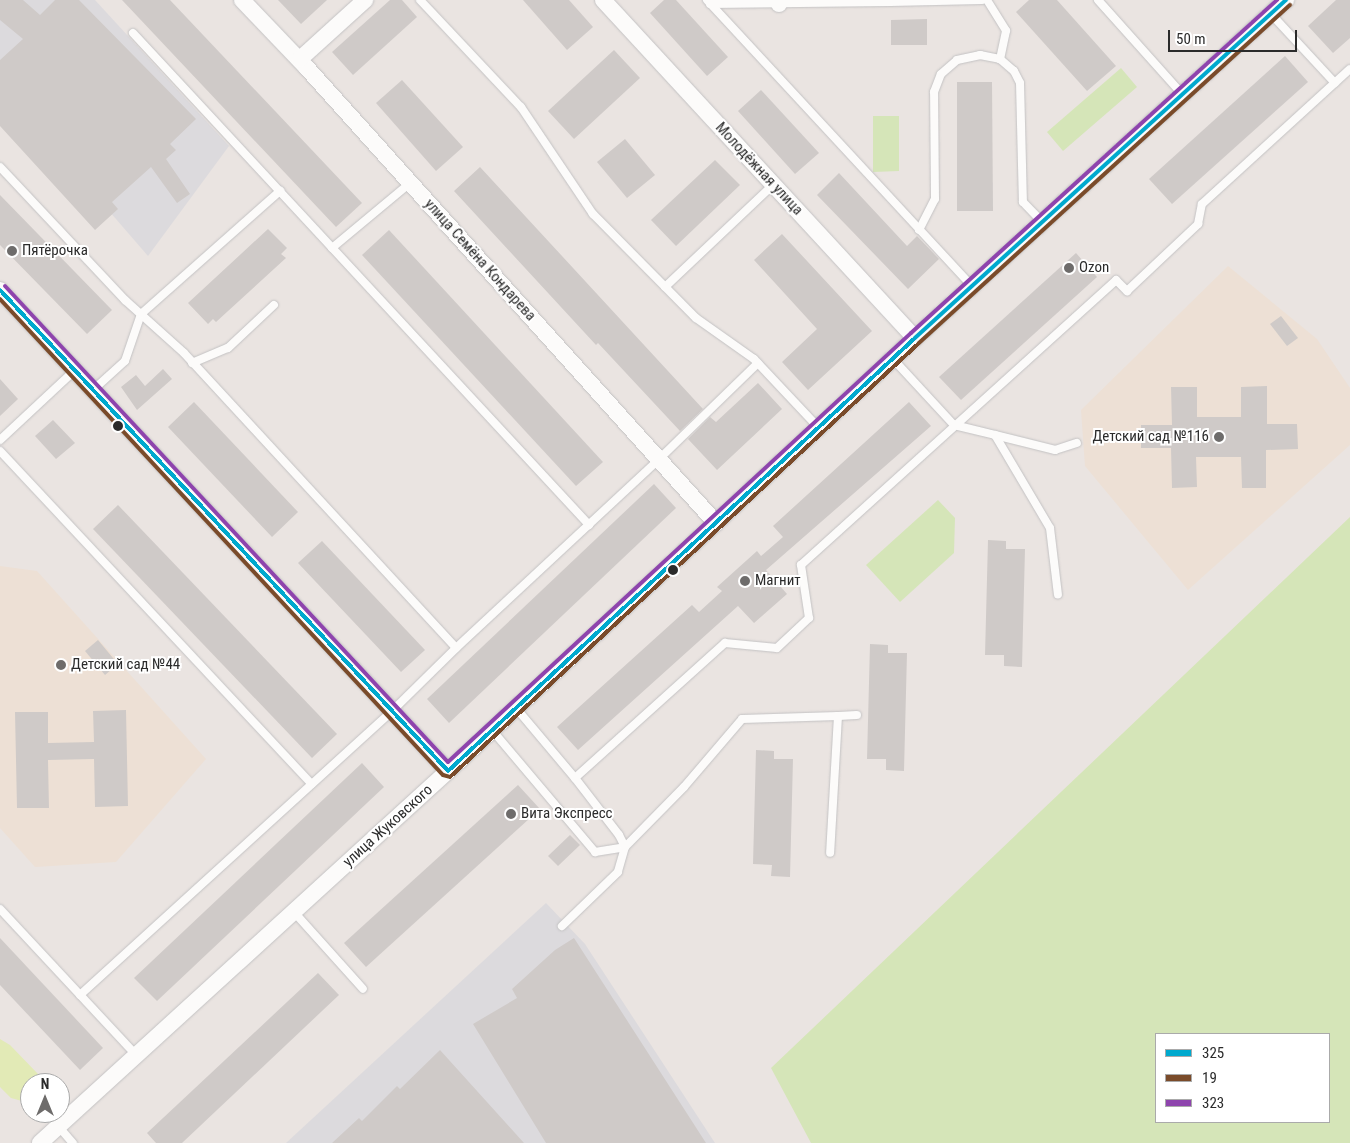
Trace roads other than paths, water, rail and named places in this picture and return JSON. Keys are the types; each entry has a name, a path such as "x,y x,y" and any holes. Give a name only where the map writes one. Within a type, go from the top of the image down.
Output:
{"street":[{"path":"300,59 365,0"},
{"name":"Молодёжная улица","path":"603,0 915,338"},
{"name":"улица Жуковского","path":"40,1143 448,772 915,338 1286,0"},
{"name":"улица Семёна Кондарева","path":"250,2 716,523"},
{"path":"0,290 448,772"}],"lane":[{"path":"420,0 521,107 593,214 696,318 758,362 819,428"},
{"path":"708,2 982,0"},
{"path":"987,0 1006,31 1000,60"},
{"path":"1098,0 1182,94"},
{"path":"708,2 972,286"},
{"path":"1271,14 1335,83"},
{"path":"133,33 588,525"},
{"path":"919,230 935,199 934,92 941,74 957,60 980,55 1000,60 1014,71 1020,83 1023,202 1042,222"},
{"path":"575,778 724,644 777,648 809,618 801,565 1116,280 1127,291 1198,224 1202,204 1335,83 1348,74"},
{"path":"0,167 141,314 192,363 456,648"},
{"path":"332,248 410,183"},
{"path":"665,287 773,185"},
{"path":"93,390 125,360 141,314 280,191"},
{"path":"192,363 228,348 274,305"},
{"path":"893,359 954,425 1055,450 1077,444"},
{"path":"80,995 392,711 456,648 658,460 758,362"},
{"path":"0,440 75,370"},
{"path":"995,435 1050,528 1058,595"},
{"path":"0,451 312,784"},
{"path":"516,708 575,778 619,836 625,847"},
{"path":"562,926 618,872 625,847 684,787 742,719 857,715"},
{"path":"830,853 838,716"},
{"path":"492,730 595,852 625,847"},
{"path":"0,909 136,1055"},
{"path":"294,912 363,989"},
{"path":"58,1126 73,1143"}],"place":[{"name":"Пятёрочка","path":"12,251"},
{"name":"Ozon","path":"1069,268"},
{"name":"Детский сад №116","path":"1219,437"},
{"name":"Магнит","path":"745,581"},
{"name":"Детский сад №44","path":"61,665"},
{"name":"Вита Экспресс","path":"511,814"}]}
